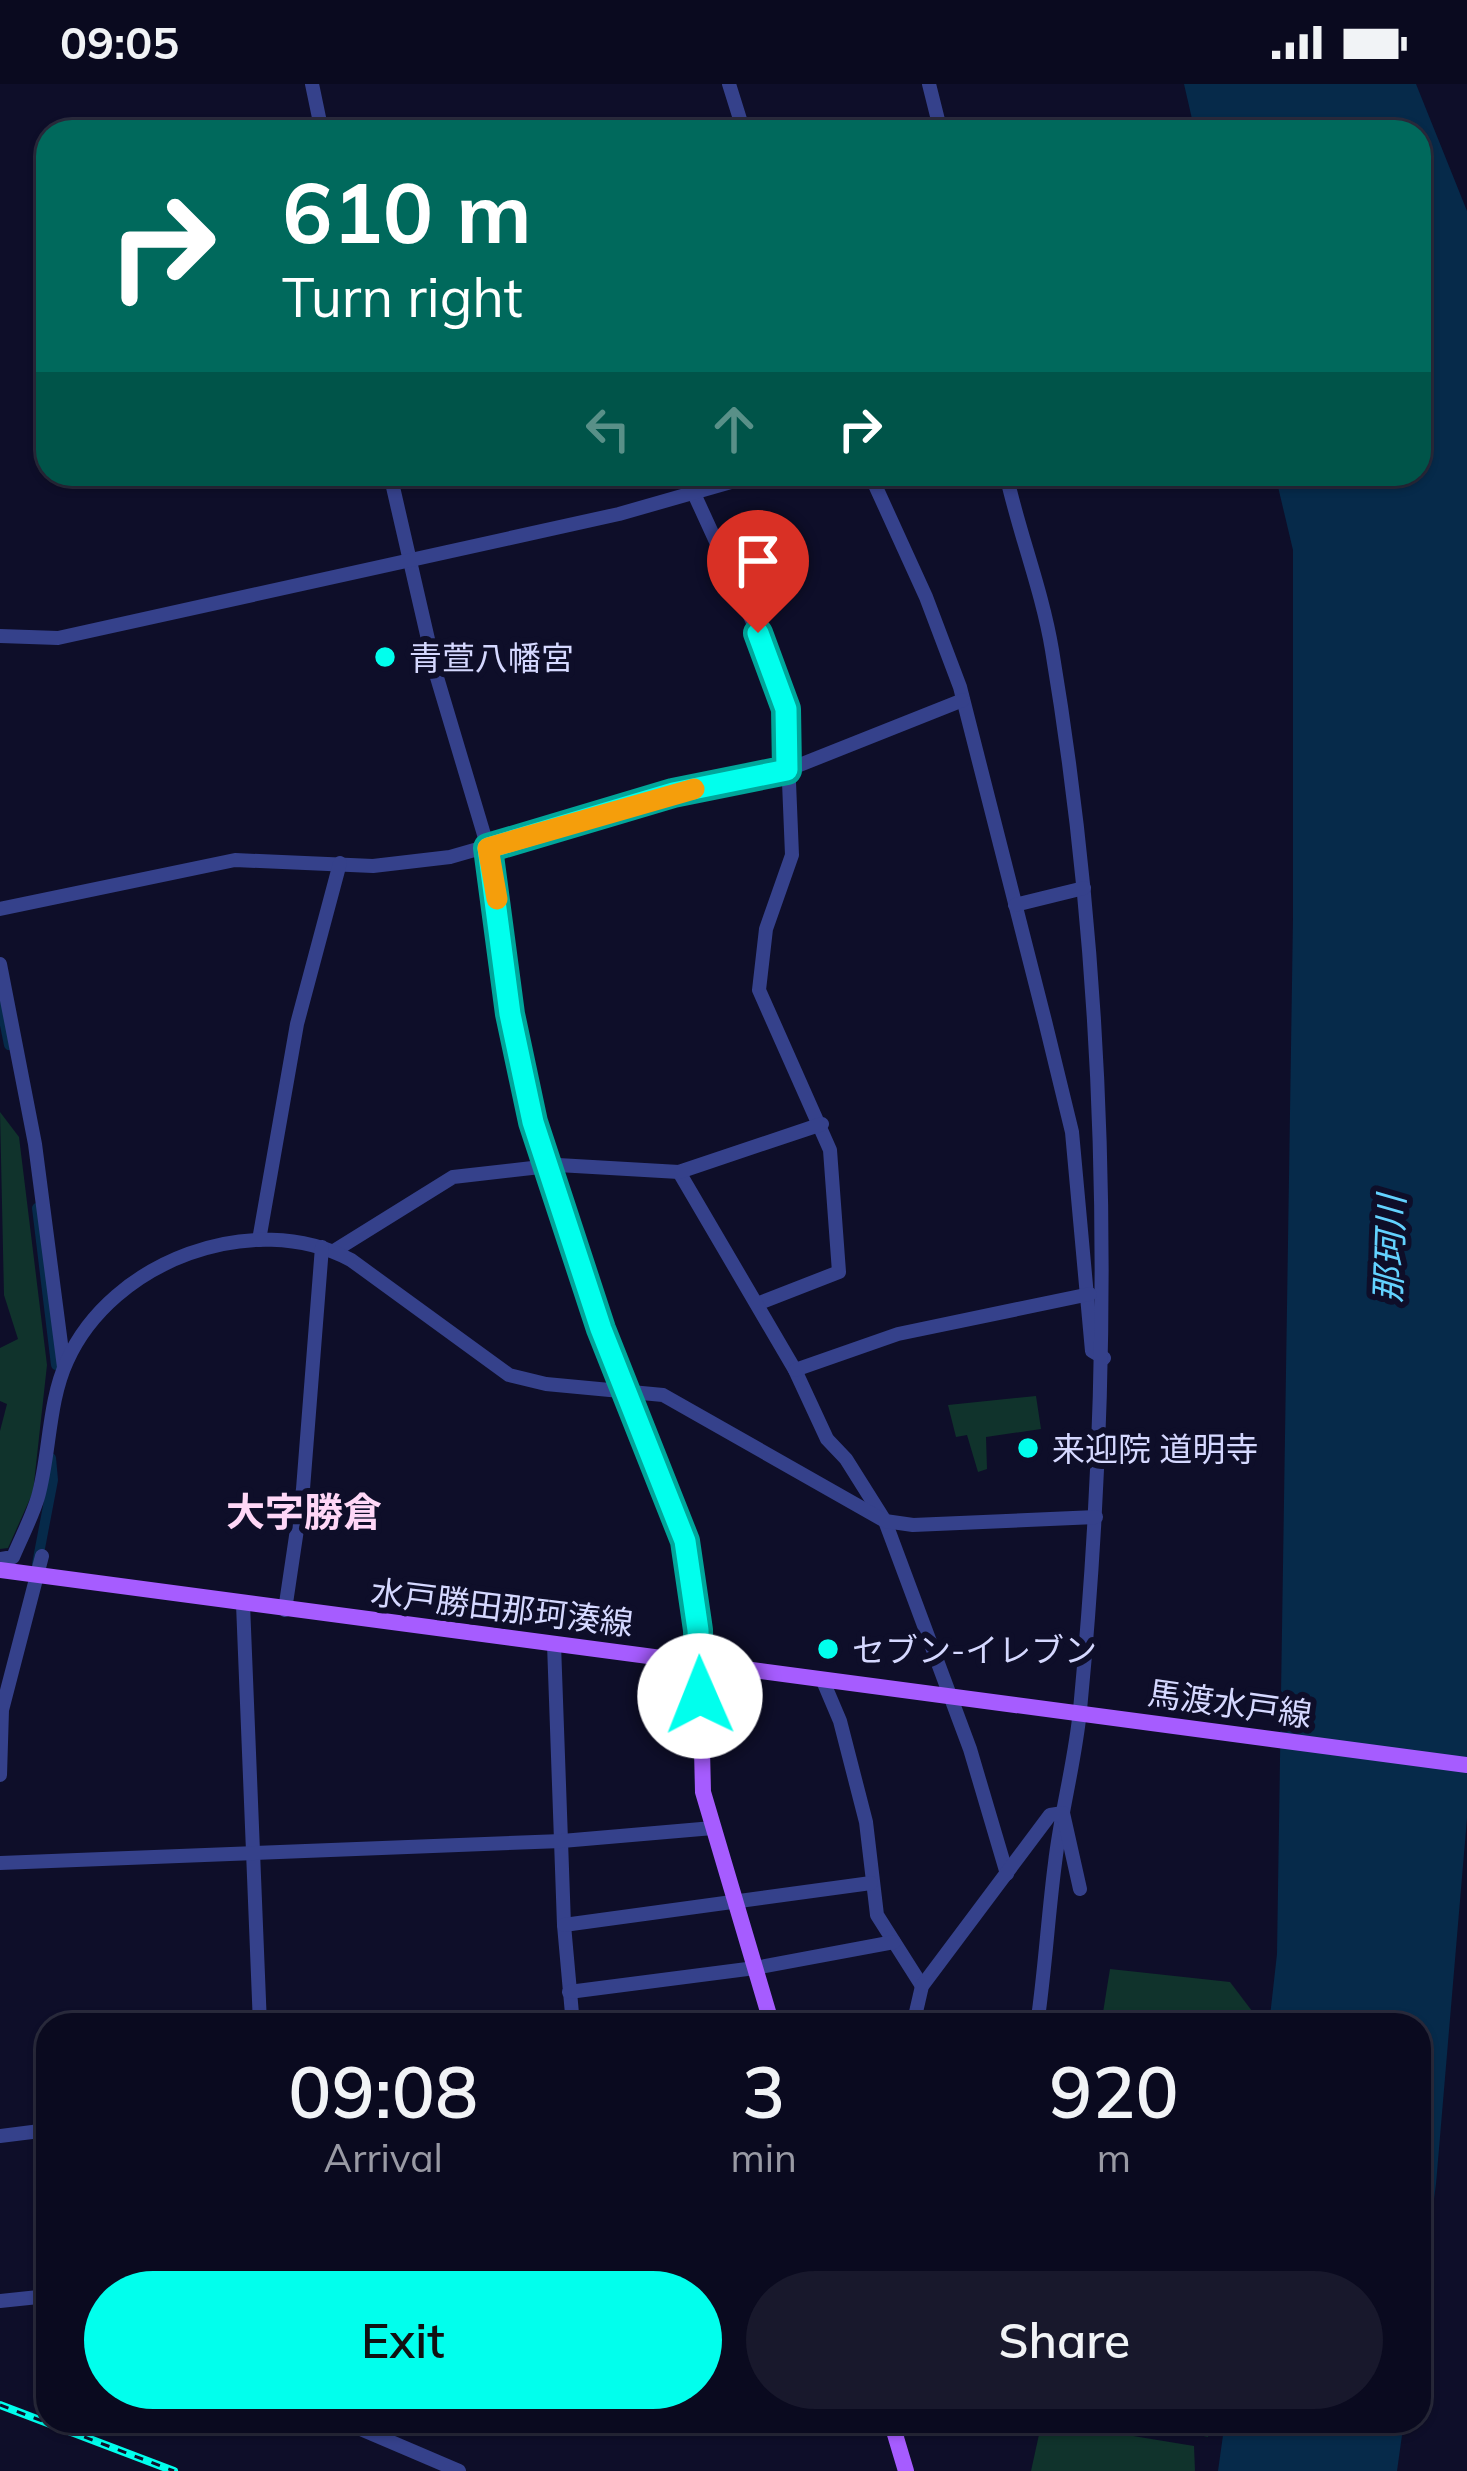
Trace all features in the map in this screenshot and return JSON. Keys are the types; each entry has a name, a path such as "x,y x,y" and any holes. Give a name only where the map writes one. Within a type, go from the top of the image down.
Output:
{"main road":[{"name":"水戸勝田那珂湊線","path":"0,1570 700,1664"},
{"name":"馬渡水戸線","path":"700,1664 1467,1765"},
{"path":"700,1664 700,1774 768,2013"},
{"path":"895,2433 906,2471"}],"street":[{"path":"312,84 320,120"},
{"path":"729,84 740,120"},
{"path":"929,84 937,120"},
{"path":"392,486 407,563 488,848 520,1067 547,1167 685,1541 700,1664"},
{"path":"688,486 773,667 786,709 792,855 766,929 759,990 830,1150 838,1272 832,1279 757,1304"},
{"path":"0,636 58,638 407,563 720,486"},
{"path":"875,486 926,597 963,700 1072,1132 1092,1351 1104,1358"},
{"path":"1009,486 1052,644 1084,888 1099,1072 1104,1358 1096,1517 1080,1714 1038,2013"},
{"path":"0,909 235,860 373,866 488,848 673,793 787,770 963,700"},
{"path":"259,1240 297,1024 340,863"},
{"path":"1015,905 1084,888"},
{"path":"0,964 35,1144 64,1367"},
{"path":"328,1249 453,1177 547,1167 680,1172 822,1124"},
{"path":"680,1172 795,1370 827,1439 846,1459 885,1520 986,1796 1007,1874"},
{"path":"0,1559 13,1557 38,1498 64,1367 91,1318 116,1294 201,1250 259,1240 328,1249 366,1268 509,1375 546,1384 662,1395 885,1520 913,1526 1096,1517"},
{"path":"285,1610 328,1249"},
{"path":"795,1370 898,1334 1090,1294"},
{"path":"0,1775 2,1710 42,1556"},
{"path":"243,1604 259,2013"},
{"path":"554,1644 572,2013"},
{"path":"823,1681 840,1720 866,1822 877,1915 922,1987"},
{"path":"916,2013 922,1987 1050,1815 1063,1813"},
{"path":"1063,1813 1080,1889"},
{"path":"0,1863 562,1841 713,1828"},
{"path":"564,1924 871,1882"},
{"path":"569,1992 755,1968 894,1942"},
{"path":"0,2135 36,2131"},
{"path":"0,2302 36,2298"},
{"path":"370,2433 459,2471"}],"green space":[{"path":"0,1112 19,1137 47,1365 33,1492 8,1548 0,1549 0,1431 7,1404 0,1401 0,1348 18,1339 4,1295"},
{"path":"1036,1396 1041,1429 986,1437 987,1469 978,1472 967,1435 956,1437 948,1405"},
{"path":"1110,1969 1230,1982 1252,2011 1252,2013 1103,2013"},
{"path":"1039,2433 1115,2433 1194,2446 1195,2471 1031,2471"}],"water":[{"path":"1184,84 1416,84 1430,120 1192,120"},
{"name":"那珂川","path":"1431,121 1467,211 1467,1818 1431,2221 1431,2013 1270,2013 1277,1954 1293,918 1293,550 1278,486 1431,486"},
{"path":"1223,2433 1402,2433 1397,2471 1218,2471"}],"waterway":[{"path":"0,1000 9,1045"},
{"path":"37,1208 56,1365"},
{"path":"37,1564 53,1480 51,1458"}],"railway":[{"path":"0,2405 36,2419"},
{"path":"74,2433 174,2471"}],"slow traffic":[{"path":"497,899 488,848 694,789"}],"place":[{"name":"青萱八幡宮","path":"385,657"},
{"name":"来迎院 道明寺","path":"1028,1448"},
{"name":"セブン-イレブン","path":"828,1649"}],"district":[{"name":"大字勝倉","path":"304,1511"}],"route":[{"path":"700,1696 698,1630 685,1541 601,1329 533,1122 510,1014 488,848 673,793 787,770 786,709 758,633"}]}
